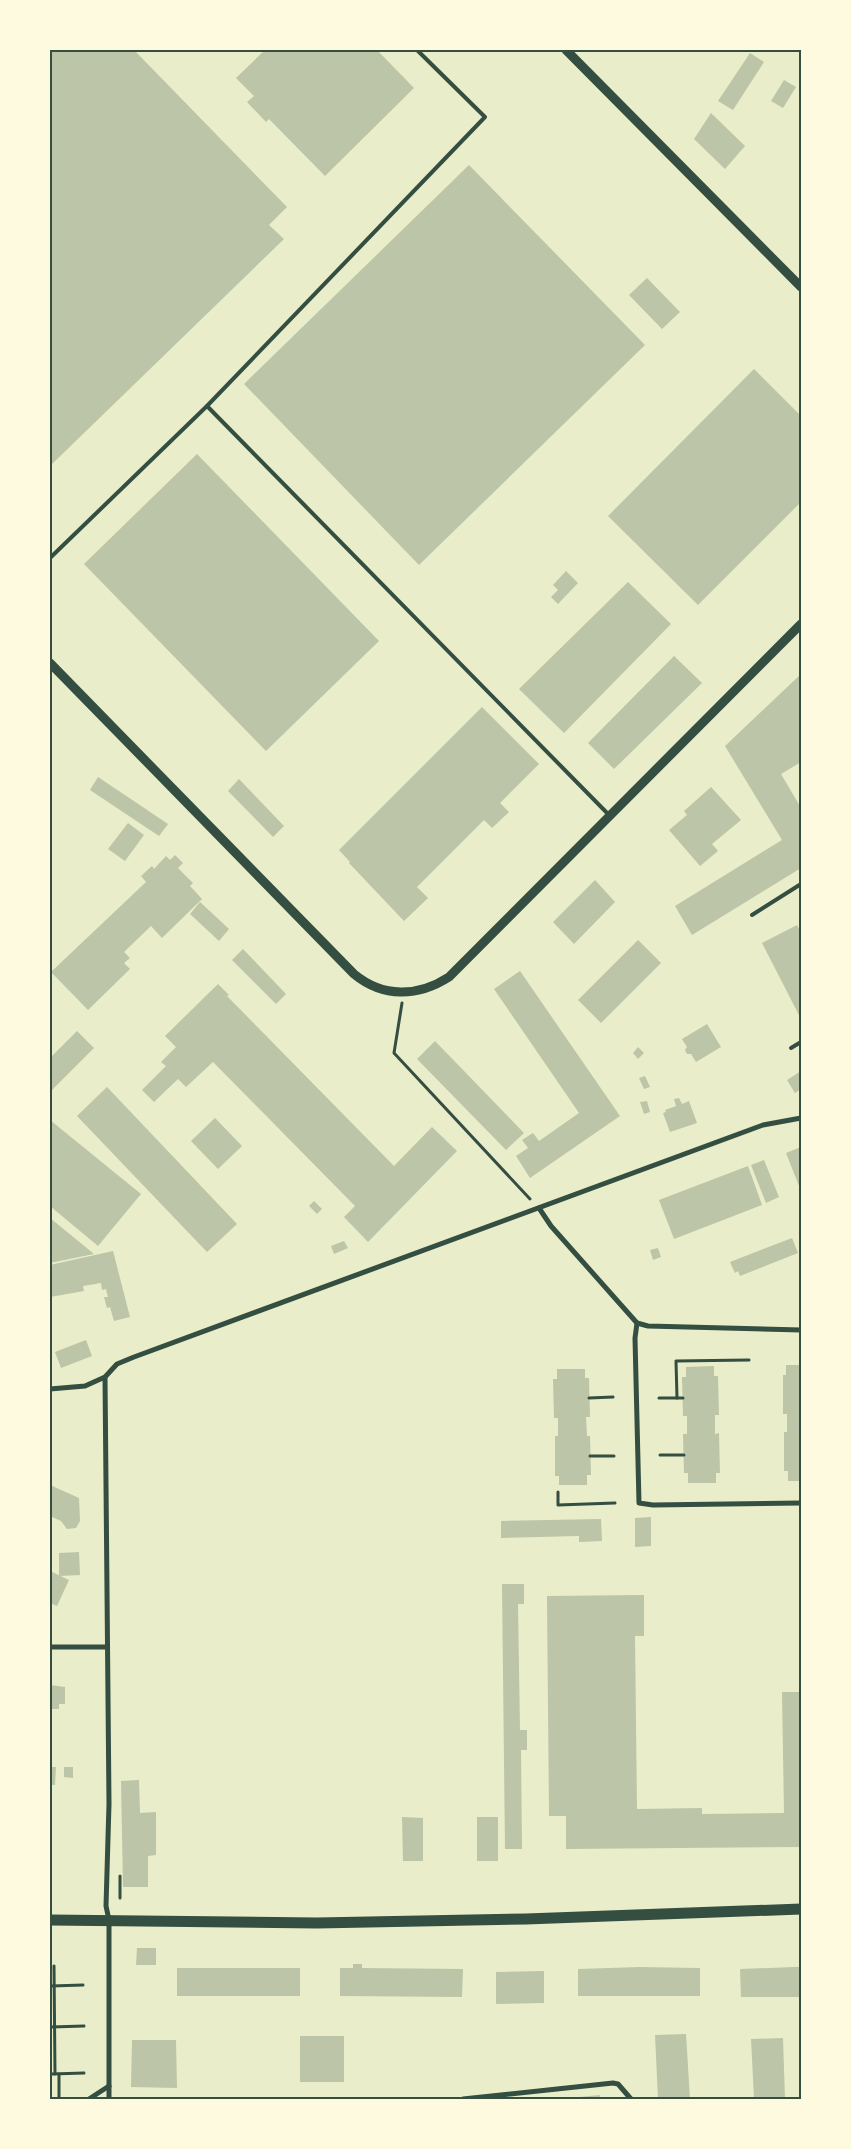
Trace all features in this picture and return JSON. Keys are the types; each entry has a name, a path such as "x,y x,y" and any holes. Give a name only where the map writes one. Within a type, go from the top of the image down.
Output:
{"main road":[{"path":"50,1920 357,1922 526,1919 801,1909"}],"street":[{"path":"566,50 801,287"},
{"path":"50,663 354,974 373,987 388,991 404,992 426,988 449,977 801,624"},
{"path":"50,1389 85,1386 105,1377 117,1364 134,1357 763,1126 801,1118"},
{"path":"539,1208 551,1226 637,1323 648,1326 801,1330"},
{"path":"637,1323 639,1503 653,1505 801,1503"},
{"path":"105,1377 109,1804 106,1906 109,1920 109,2099"},
{"path":"50,1647 107,1647"},
{"path":"463,2099 613,2083 618,2084 631,2099"},
{"path":"89,2099 109,2086"}],"lane":[{"path":"50,558 207,406 485,117 417,50"},
{"path":"207,406 610,816"},
{"path":"752,914 801,884"},
{"path":"790,1048 801,1042"}],"path":[{"path":"404,992 394,1054 539,1208"},
{"path":"677,1398 676,1360 749,1360"},
{"path":"589,1398 613,1397"},
{"path":"660,1398 683,1398"},
{"path":"660,1455 684,1455"},
{"path":"590,1456 614,1456"},
{"path":"558,1492 558,1505 615,1504"},
{"path":"54,1966 53,2026 55,2074 59,2099"},
{"path":"53,1986 83,1985"},
{"path":"53,2026 84,2026"},
{"path":"55,2074 84,2073"}],"building":[{"path":"50,50 134,50 287,207 269,225 284,239 50,466"},
{"path":"265,50 377,50 414,88 325,176 269,119 266,122 247,102 254,96 236,78"},
{"path":"750,53 764,62 733,110 718,101"},
{"path":"784,80 796,87 783,108 771,101"},
{"path":"711,113 745,146 725,169 694,139"},
{"path":"469,165 645,345 419,565 244,384"},
{"path":"647,278 680,312 662,329 629,295"},
{"path":"754,369 801,416 801,502 698,605 608,516"},
{"path":"197,454 379,641 266,751 84,564"},
{"path":"566,571 578,583 558,604 551,597 558,590 553,585"},
{"path":"628,582 671,624 564,733 519,689"},
{"path":"674,656 702,683 614,769 588,743"},
{"path":"801,674 801,762 781,774 801,808 801,868 692,935 675,906 782,840 725,746"},
{"path":"482,707 539,764 500,803 509,812 492,828 484,820 417,887 428,898 404,921 339,850"},
{"path":"98,777 168,824 159,836 90,790"},
{"path":"239,779 284,826 273,837 228,791"},
{"path":"711,787 741,820 712,844 718,851 700,866 669,830 687,815 684,811"},
{"path":"128,823 144,835 125,861 108,849"},
{"path":"175,855 183,863 178,868 193,883 190,886 202,899 162,938 151,926 124,952 130,958 124,963 130,969 88,1010 51,972 146,882 141,876 152,866 154,869 166,856 170,860"},
{"path":"595,880 615,902 574,944 553,922"},
{"path":"200,902 229,929 219,941 190,914"},
{"path":"797,925 801,933 801,1019 762,943"},
{"path":"638,940 661,963 601,1023 578,1000"},
{"path":"243,949 286,994 276,1004 232,960"},
{"path":"520,971 620,1116 530,1178 516,1156 528,1148 522,1140 533,1133 539,1141 579,1113 494,989"},
{"path":"218,984 229,995 227,996 394,1166 432,1127 457,1151 368,1242 344,1217 355,1206 213,1062 186,1087 178,1079 154,1102 142,1090 166,1066 161,1062 176,1047 165,1036"},
{"path":"707,1024 721,1047 696,1062 691,1054 687,1054 685,1050 687,1047 682,1039"},
{"path":"77,1031 94,1048 50,1092 50,1058"},
{"path":"435,1041 524,1133 506,1150 417,1059"},
{"path":"638,1047 644,1053 638,1059 633,1053"},
{"path":"801,1071 801,1089 795,1093 787,1080"},
{"path":"645,1076 650,1087 644,1089 639,1078"},
{"path":"107,1087 237,1224 207,1252 77,1116"},
{"path":"679,1098 682,1104 689,1101 697,1123 670,1132 663,1113 666,1112 665,1110 676,1106 674,1099"},
{"path":"647,1101 650,1112 644,1114 640,1102"},
{"path":"215,1118 242,1146 218,1169 191,1141"},
{"path":"50,1120 141,1194 98,1246 50,1206"},
{"path":"801,1147 801,1191 786,1153"},
{"path":"764,1160 779,1197 766,1203 751,1165"},
{"path":"748,1166 762,1205 674,1239 659,1200"},
{"path":"314,1201 322,1209 317,1214 309,1206"},
{"path":"50,1218 94,1254 50,1263"},
{"path":"792,1238 798,1253 740,1276 738,1271 735,1273 730,1262"},
{"path":"344,1241 348,1248 334,1254 331,1246"},
{"path":"658,1248 661,1257 653,1260 650,1250"},
{"path":"113,1251 130,1317 114,1321 110,1307 107,1308 104,1297 108,1297 106,1289 102,1290 101,1283 83,1286 84,1291 50,1297 50,1265"},
{"path":"86,1340 92,1356 61,1368 55,1352"},
{"path":"786,1365 801,1365 801,1481 788,1481 788,1471 784,1471 784,1432 787,1432 787,1414 783,1414 783,1375 786,1375"},
{"path":"714,1366 714,1376 718,1376 719,1415 715,1415 715,1434 719,1433 720,1473 716,1473 716,1483 688,1483 688,1473 684,1473 683,1434 687,1434 687,1416 683,1416 682,1377 686,1377 686,1367"},
{"path":"557,1369 585,1369 585,1378 589,1378 590,1417 586,1417 587,1436 590,1436 591,1475 587,1475 587,1485 559,1485 559,1476 555,1476 555,1436 558,1436 558,1418 554,1418 553,1379 557,1379"},
{"path":"50,1485 79,1498 80,1521 76,1528 67,1529 61,1521 50,1516"},
{"path":"651,1517 651,1546 635,1547 635,1518"},
{"path":"601,1519 602,1541 579,1542 579,1536 501,1538 501,1521"},
{"path":"79,1552 80,1575 59,1576 59,1553"},
{"path":"50,1571 69,1580 57,1606 50,1603"},
{"path":"502,1584 524,1584 524,1604 518,1604 520,1730 527,1730 527,1750 521,1750 522,1849 505,1849"},
{"path":"644,1595 644,1636 635,1636 637,1809 702,1808 702,1814 784,1813 782,1692 801,1692 801,1847 566,1849 566,1816 549,1816 547,1596"},
{"path":"50,1685 65,1687 65,1704 59,1704 59,1709 50,1709"},
{"path":"50,1767 56,1767 55,1785 50,1785"},
{"path":"64,1767 73,1767 73,1778 64,1777"},
{"path":"139,1780 140,1813 156,1812 156,1855 148,1856 148,1887 123,1887 121,1781"},
{"path":"402,1817 423,1818 423,1861 403,1861"},
{"path":"477,1817 498,1817 498,1861 477,1861"},
{"path":"137,1948 156,1948 156,1965 136,1965"},
{"path":"353,1964 362,1964 362,1968 463,1969 462,1997 340,1996 340,1968 353,1968"},
{"path":"801,1967 801,1997 741,1997 740,1969"},
{"path":"177,1968 300,1968 300,1996 177,1996"},
{"path":"700,1968 700,1996 578,1996 578,1969"},
{"path":"544,1971 544,2003 496,2004 496,1972"},
{"path":"686,2034 690,2099 658,2099 655,2035"},
{"path":"300,2036 344,2036 344,2082 300,2082"},
{"path":"783,2038 785,2099 754,2099 751,2039"},
{"path":"132,2040 176,2040 177,2088 131,2087"},
{"path":"600,2095 600,2099 569,2099 569,2098"}]}
